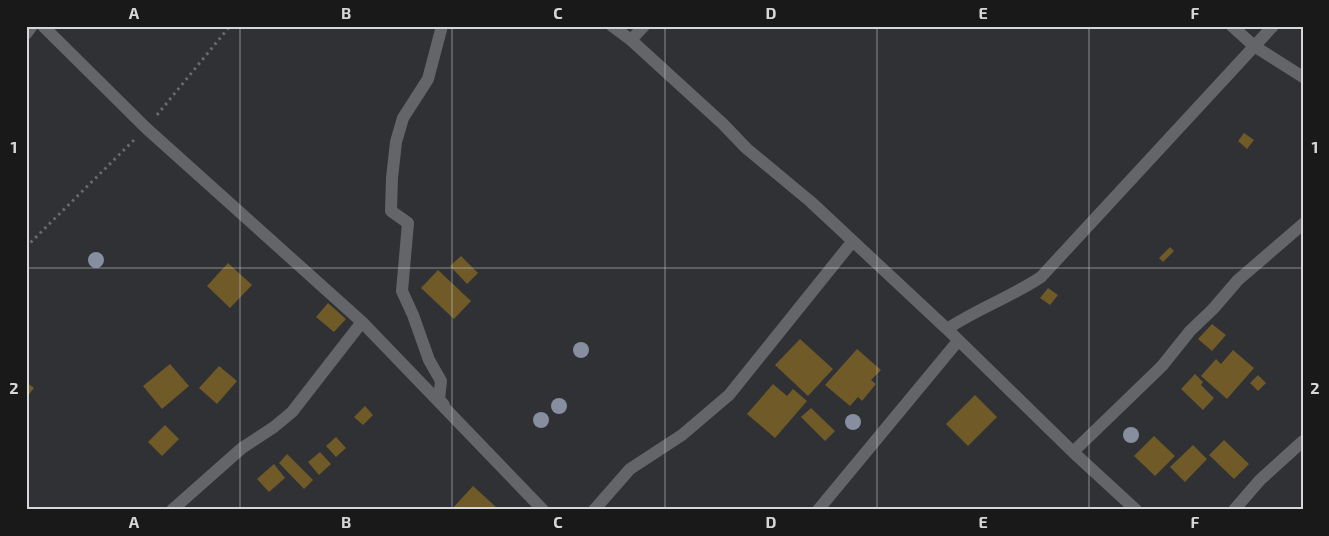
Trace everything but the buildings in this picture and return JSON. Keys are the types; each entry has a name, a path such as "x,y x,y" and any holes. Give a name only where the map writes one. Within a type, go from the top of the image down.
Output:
{"street":[{"path":"26,34 32,26"},
{"path":"43,26 146,128 362,322 543,510"},
{"path":"442,26 428,79 403,118 396,142 391,211 408,223 402,291 429,360 441,381 439,399 454,419"},
{"path":"612,26 631,40 724,124 746,148 811,202 1136,510"},
{"path":"631,40 644,26"},
{"path":"1232,26 1254,46 1303,77"},
{"path":"947,329 972,313 1020,291 1041,277 1273,26"},
{"path":"1073,452 1162,366 1190,331 1213,309 1238,280 1303,224"},
{"path":"594,510 630,469 682,434 729,395 852,242"},
{"path":"172,510 242,448 274,427 292,412 362,322"},
{"path":"818,510 958,341"},
{"path":"1234,510 1260,480 1303,441"}],"path":[{"path":"26,247 146,128 230,26"}]}
